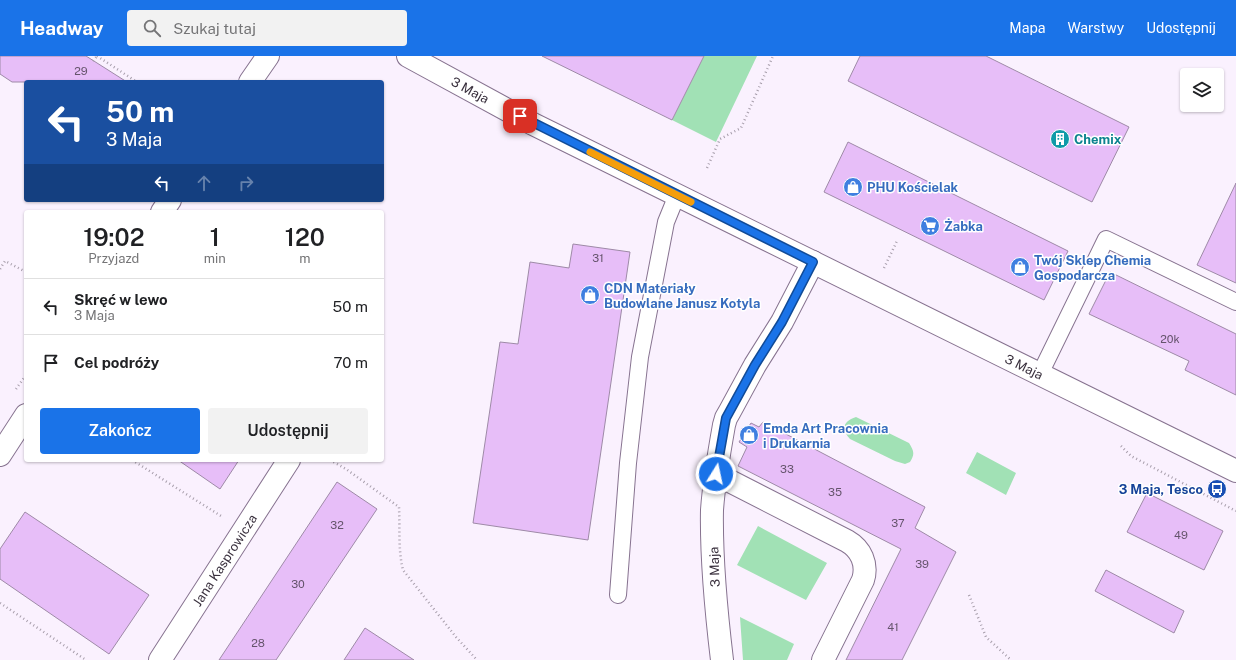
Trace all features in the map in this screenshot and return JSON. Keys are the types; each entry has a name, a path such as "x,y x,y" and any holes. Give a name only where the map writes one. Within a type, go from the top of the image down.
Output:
{"street":[{"path":"251,80 268,56"},
{"name":"3 Maja","path":"408,56 533,124 1236,471"},
{"name":"3 Maja","path":"722,660 717,623 714,579 712,510 716,474 726,418 755,365 782,322 813,262"},
{"path":"0,455 24,418"},
{"name":"Jana Kasprowicza","path":"160,660 288,462"},
{"path":"716,474 850,543 862,556 866,572 863,580 823,660"}],"lane":[{"path":"618,595 628,463 640,357 666,222 677,195"},
{"path":"1040,374 1106,239 1236,302"}],"path":[{"path":"94,60 97,56 134,80"},
{"path":"707,168 720,139 741,128 773,56"},
{"path":"0,269 5,261 24,271"},
{"path":"135,462 244,531"},
{"path":"334,462 346,469 399,507 401,563 403,570 456,637 477,660"},
{"path":"969,595 986,637 1011,660"},
{"path":"0,603 86,660"}],"green space":[{"path":"704,56 757,56 716,142 672,120"},
{"path":"856,417 909,443 913,452 913,457 910,462 905,464 895,461 850,439 844,428 846,423"},
{"path":"977,452 1016,473 1006,495 966,473"},
{"path":"758,526 827,563 806,600 737,565"},
{"path":"740,617 794,644 787,660 743,660"}],"building":[{"path":"0,56 86,56 124,80 24,80 24,82 12,82 0,74"},
{"path":"542,56 704,56 672,120"},
{"path":"860,56 986,56 1129,127 1092,202 848,81"},
{"path":"848,142 1068,251 1044,300 824,192"},
{"path":"1236,183 1236,283 1197,265"},
{"path":"573,244 630,252 588,540 473,523 500,342 518,344 530,262 569,268"},
{"path":"1110,272 1236,334 1236,395 1185,370 1189,361 1089,314"},
{"path":"763,422 925,507 915,528 956,552 902,660 846,660 901,549 738,466 747,447 739,442 751,423 759,427"},
{"path":"181,462 238,462 220,489"},
{"path":"337,482 377,509 276,660 219,660"},
{"path":"1147,493 1223,531 1204,570 1127,532"},
{"path":"25,512 149,595 109,654 0,579 0,549"},
{"path":"1106,570 1184,611 1174,633 1095,591"},
{"path":"365,628 414,660 344,660"}],"slow traffic":[{"path":"590,152 691,202"}],"place":[{"name":"Chemix","path":"1060,139"},
{"name":"PHU Kościelak","path":"853,187"},
{"name":"Żabka","path":"930,226"},
{"name":"Twój Sklep Chemia Gospodarcza","path":"1020,267"},
{"name":"CDN Materiały Budowlane Janusz Kotyla","path":"590,295"},
{"name":"Emda Art Pracownia i Drukarnia","path":"749,435"},
{"name":"3 Maja, Tesco","path":"1217,489"}],"route":[{"path":"520,116 533,124 813,262 796,292 782,322 755,365 726,418 716,474"}]}
